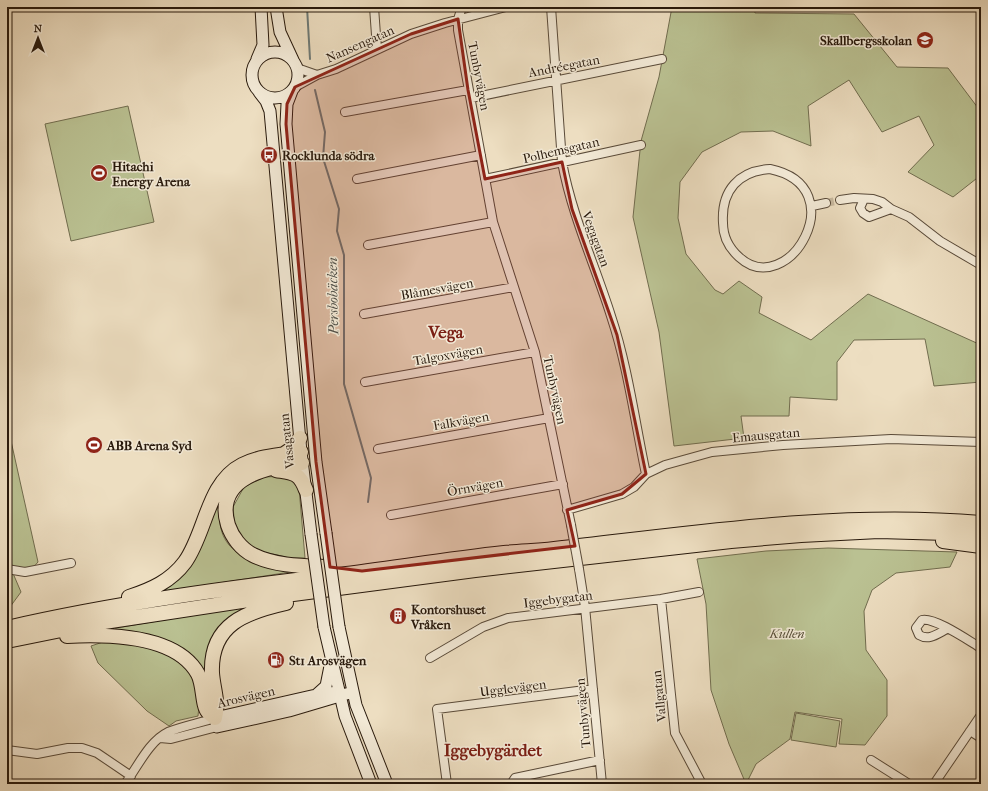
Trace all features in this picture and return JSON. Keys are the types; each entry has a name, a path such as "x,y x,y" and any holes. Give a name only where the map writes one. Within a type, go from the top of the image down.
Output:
{"highway":[{"path":"95,619 167,579 185,562 194,546 217,492 232,472 255,459 284,454 305,453"},
{"path":"305,453 245,478 232,491 227,505 227,515 231,532 237,542 250,553 272,561 303,566 346,567 362,571"},
{"path":"270,467 294,474 302,481 306,490"},
{"path":"912,519 919,513 981,513"},
{"path":"9,636 38,621 69,622 95,619 152,600 362,571 699,532 810,522 912,519 981,523"},
{"path":"879,531 888,538 933,540 981,546"},
{"path":"9,636 69,622 344,588 475,570 731,541 808,534 879,531 981,534"},
{"path":"216,723 217,710 212,673 213,656 217,643 227,628 237,620 254,612 344,588"},
{"path":"95,619 135,639 157,644 178,653 191,664 199,675 208,712 216,723"}],"street":[{"path":"261,7 263,45 252,69 252,77 254,85 259,92 266,96 276,98 285,96 294,89 298,77 295,64 280,32 276,7"},
{"path":"374,7 376,49"},
{"name":"Tunbyvägen","path":"462,7 458,19 457,29 493,222 535,352 580,569 602,784"},
{"name":"Nansengatan","path":"294,89 317,75 336,69 376,49 411,34 458,19 506,7"},
{"name":"Vegagatan","path":"551,7 562,162 572,209 616,335 646,474"},
{"path":"256,61 264,54 274,52 285,54 295,64"},
{"name":"Andréegatan","path":"471,98 662,59"},
{"name":"Nansengatan","path":"295,64 317,75"},
{"name":"Vasagatan","path":"294,89 287,104 286,124 315,450 305,453"},
{"path":"345,112 468,90"},
{"name":"Vasagatan","path":"259,92 266,101 270,111 305,453 306,490 314,564 324,626 345,716 371,784"},
{"name":"Polhemsgatan","path":"486,179 641,145"},
{"path":"357,178 481,155"},
{"path":"770,168 788,174 797,181 804,190 812,206 809,228 801,243 795,252 773,267 758,268 751,266 736,254 728,243 723,224 726,197 734,184 743,175 752,171 770,168"},
{"path":"840,200 854,198 873,199 882,202 891,209 909,217 940,241 981,265"},
{"path":"864,199 860,208 863,213 869,217 891,209"},
{"path":"812,206 826,203"},
{"path":"368,245 493,222"},
{"name":"Blåmesvägen","path":"364,314 514,287"},
{"name":"Talgoxvägen","path":"365,382 535,352"},
{"name":"Falkvägen","path":"378,449 548,418"},
{"name":"Emausgatan","path":"568,510 622,494 634,487 646,474 665,465 712,452 891,439 981,442"},
{"name":"Vasagatan","path":"305,453 326,533 339,627 353,692 369,741 387,784"},
{"name":"Örnvägen","path":"391,515 562,484"},
{"path":"7,569 25,572 72,564"},
{"name":"Iggebygatan","path":"430,658 457,640 496,621 524,615 585,607 661,600 699,592"},
{"name":"Vallgatan","path":"661,600 675,733 702,784"},
{"path":"947,629 981,648"},
{"path":"316,695 326,686 331,659"},
{"name":"Ugglevägen","path":"447,784 437,709 593,689"},
{"name":"Arosvägen","path":"216,723 329,692 340,695"},
{"name":"Arosvägen","path":"125,784 151,748 160,738 168,733 309,705 338,698 340,695 353,692"},
{"path":"309,705 331,705 345,716"},
{"path":"934,784 981,715"},
{"path":"970,731 981,738"},
{"path":"7,750 37,754 68,748 82,748 97,753 131,776"},
{"path":"511,784 514,778 600,760"},
{"path":"871,760 909,784"}],"highlighted area":[{"path":"458,19 468,90 485,179 562,162 572,209 617,335 646,474 622,494 567,510 575,546 362,571 330,567 316,462 286,124 287,104 295,87 411,34"}],"green space":[{"path":"672,7 754,7 755,13 854,14 897,67 948,68 981,112 981,175 953,197 908,172 934,145 919,116 882,132 849,80 808,106 811,146 773,131 741,132 702,152 680,182 678,218 686,254 715,290 723,294 739,281 762,297 759,313 811,340 868,294 981,345 981,382 934,386 925,339 854,340 837,362 837,400 790,397 789,416 741,416 744,438 674,446 659,332 633,217 641,141 659,77"},
{"name":"Hitachi Energy Arena","path":"128,106 154,222 71,241 45,124"},
{"path":"7,423 38,562 30,571 12,571 21,592 10,607 7,608"},
{"path":"287,476 299,488 305,558 290,558 263,552 248,544 235,528 233,507 244,487 264,477"},
{"path":"222,490 219,512 221,529 226,541 235,551 247,558 262,563 297,571 154,593 176,579"},
{"name":"Kullen","path":"828,548 957,552 950,567 896,573 872,590 864,611 866,650 887,680 887,716 865,745 839,744 842,719 795,712 790,739 756,764 746,784 729,744 711,690 706,604 697,559 766,551"},
{"path":"259,604 230,618 220,626 214,634 210,643 208,655 207,687 202,671 115,631 116,628"},
{"path":"109,640 158,650 170,655 180,662 189,670 198,684 198,716 176,721 169,726 147,711 98,663 91,646"},
{"path":"796,713 840,721 836,747 791,740"}],"waterway":[{"name":"Persbobäcken","path":"307,7 310,59"},
{"name":"Persbobäcken","path":"315,90 325,132 323,158 339,209 337,231 344,255 344,384 371,478 368,502"}],"tunnel":[{"path":"826,203 840,200"}],"place":[{"name":"Skallbergsskolan","path":"925,40"},
{"name":"Rocklunda södra","path":"269,155"},
{"name":"Hitachi Energy Arena","path":"99,173"},
{"name":"ABB Arena Syd","path":"94,445"},
{"name":"Kontorshuset Vråken","path":"398,616"},
{"name":"St1 Arosvägen","path":"276,660"}],"district":[{"name":"Vega","path":"446,332"},
{"name":"Iggebygärdet","path":"493,750"}]}
